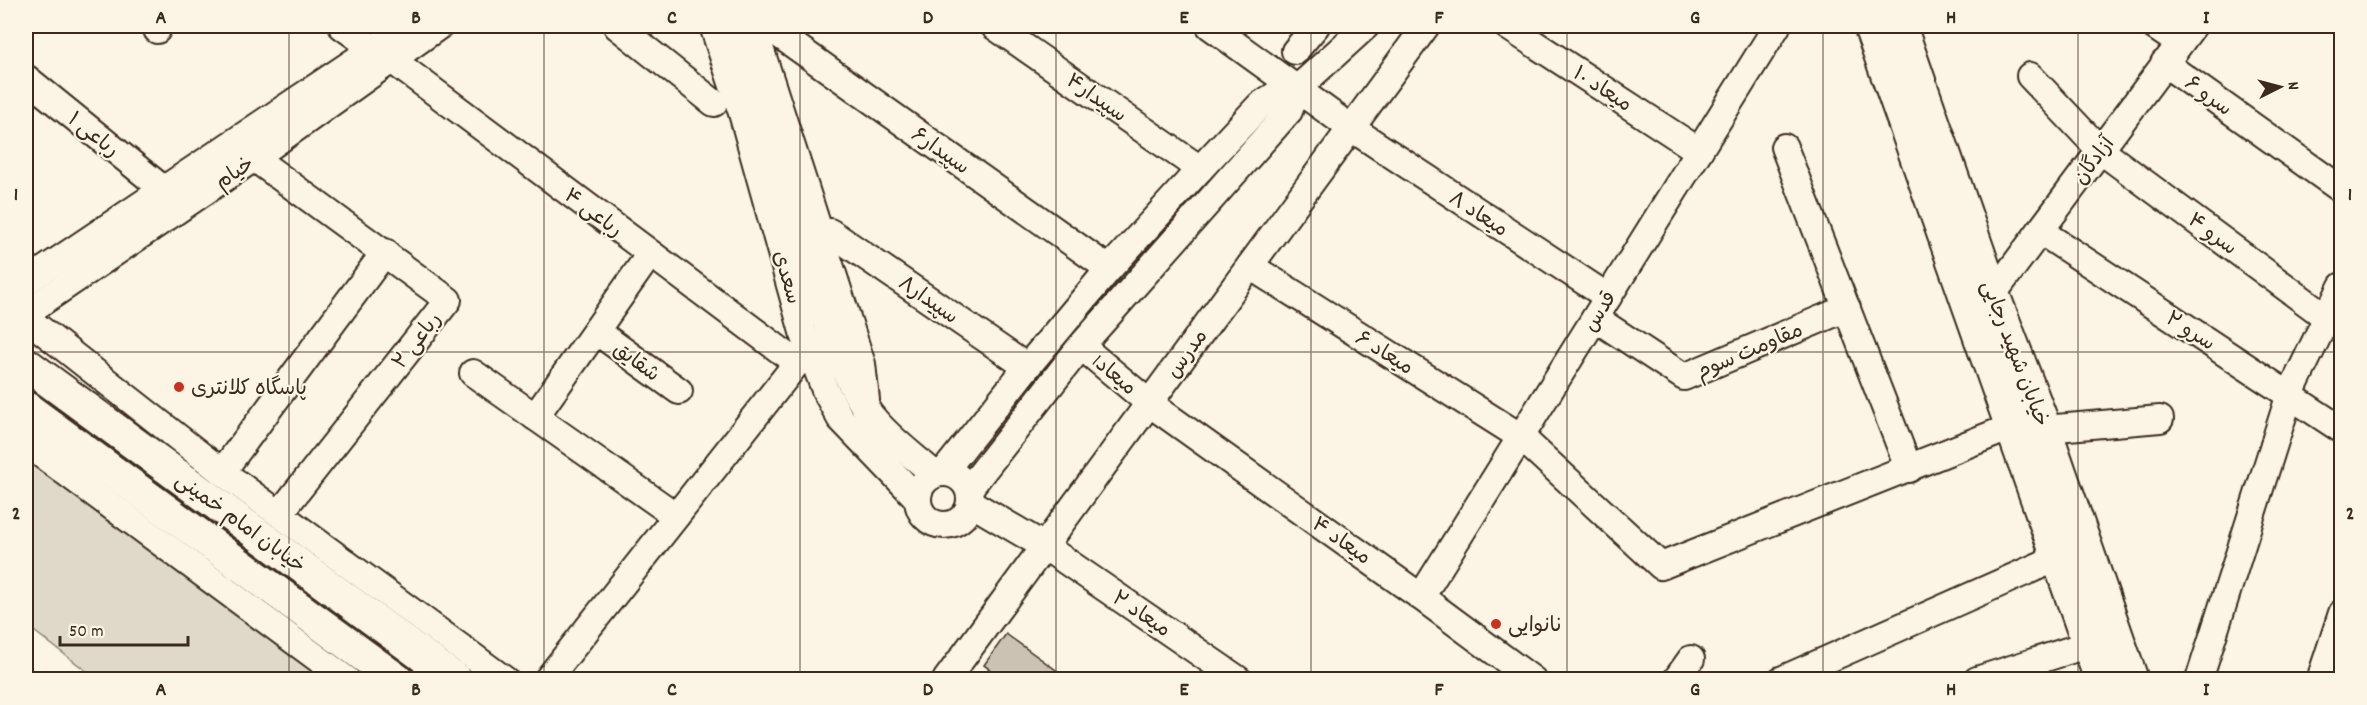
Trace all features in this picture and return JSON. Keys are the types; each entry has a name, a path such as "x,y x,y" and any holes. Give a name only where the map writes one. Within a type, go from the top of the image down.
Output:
{"main road":[{"name":"خیابان شهید رجایی","path":"1870,26 1980,297 2045,429 2132,680"},
{"name":"خیابان شهید رجایی","path":"1900,26 1980,297 2011,427 2101,680"},
{"name":"خیابان امام خمینی","path":"26,364 456,680"},
{"name":"خیابان امام خمینی","path":"26,408 397,680"}],"street":[{"name":"رباعی ۴","path":"342,26 383,54 797,363 676,516"},
{"name":"خیام","path":"26,316 254,158 383,54 407,26"},
{"name":"خیام","path":"26,282 164,189 383,54 439,26"},
{"path":"617,26 714,103"},
{"name":"سعدی","path":"713,26 742,113 804,332 825,390 840,418 917,498"},
{"name":"سعدی","path":"733,26 834,345 846,374 867,409 889,434 939,473"},
{"name":"سپیدار۴","path":"994,26 1200,169"},
{"name":"میعاد ۸","path":"1210,26 1601,308"},
{"path":"1295,51 1316,26"},
{"path":"1297,89 1277,94 1260,105 1109,269 939,473 923,482 917,498 921,514 934,524 950,526 964,518 970,496 1081,345 1289,111 1297,89 1366,26"},
{"name":"مدرس","path":"946,680 1426,26"},
{"name":"میعاد ۱۰","path":"1507,26 1699,151"},
{"name":"قدس","path":"1421,597 1777,26"},
{"name":"سرو ۶","path":"2154,26 2179,44 2339,183"},
{"name":"سعدی","path":"764,28 862,364 867,409"},
{"name":"سپیدار۶","path":"764,28 1109,269"},
{"name":"آزادگان","path":"1980,297 2040,231 2179,44"},
{"name":"سرو ۴","path":"2030,76 2100,150 2326,317"},
{"name":"رباعی ۱","path":"26,78 164,189"},
{"path":"1784,147 1909,469 2011,427"},
{"name":"رباعی ۲","path":"254,158 448,300 280,513"},
{"path":"122,217 139,237"},
{"name":"سرو ۲","path":"2040,231 2342,430"},
{"name":"سپیدار۸","path":"830,232 1027,367"},
{"path":"222,472 385,252"},
{"path":"535,417 650,254"},
{"name":"میعاد ۶","path":"1250,266 1521,437 1660,566 1909,469"},
{"path":"2199,680 2290,394 2342,286"},
{"name":"مقاومت سوم","path":"1601,308 1684,378 1847,308"},
{"path":"26,316 222,472 505,680"},
{"name":"شقایق","path":"596,331 679,391"},
{"name":"میعاد1","path":"1081,345 1149,403"},
{"path":"473,373 676,516 548,680"},
{"path":"102,421 122,394"},
{"name":"میعاد ۴","path":"1149,403 1533,680"},
{"path":"2045,429 2160,419"},
{"path":"26,443 347,680"},
{"path":"939,473 948,472 961,478 970,496 1044,546"},
{"name":"میعاد ۲","path":"1044,546 1239,680"},
{"path":"1781,680 2059,557"},
{"path":"2320,680 2342,613"},
{"path":"1977,680 2089,644"}],"shaded area":[{"path":"26,457 326,679 97,679 26,625"}],"building":[{"path":"1006,634 1070,680 1004,680 984,665"}],"place":[{"name":"پاسگاه کلانتری","path":"179,387"},
{"name":"نانوایی","path":"1496,624"}]}
